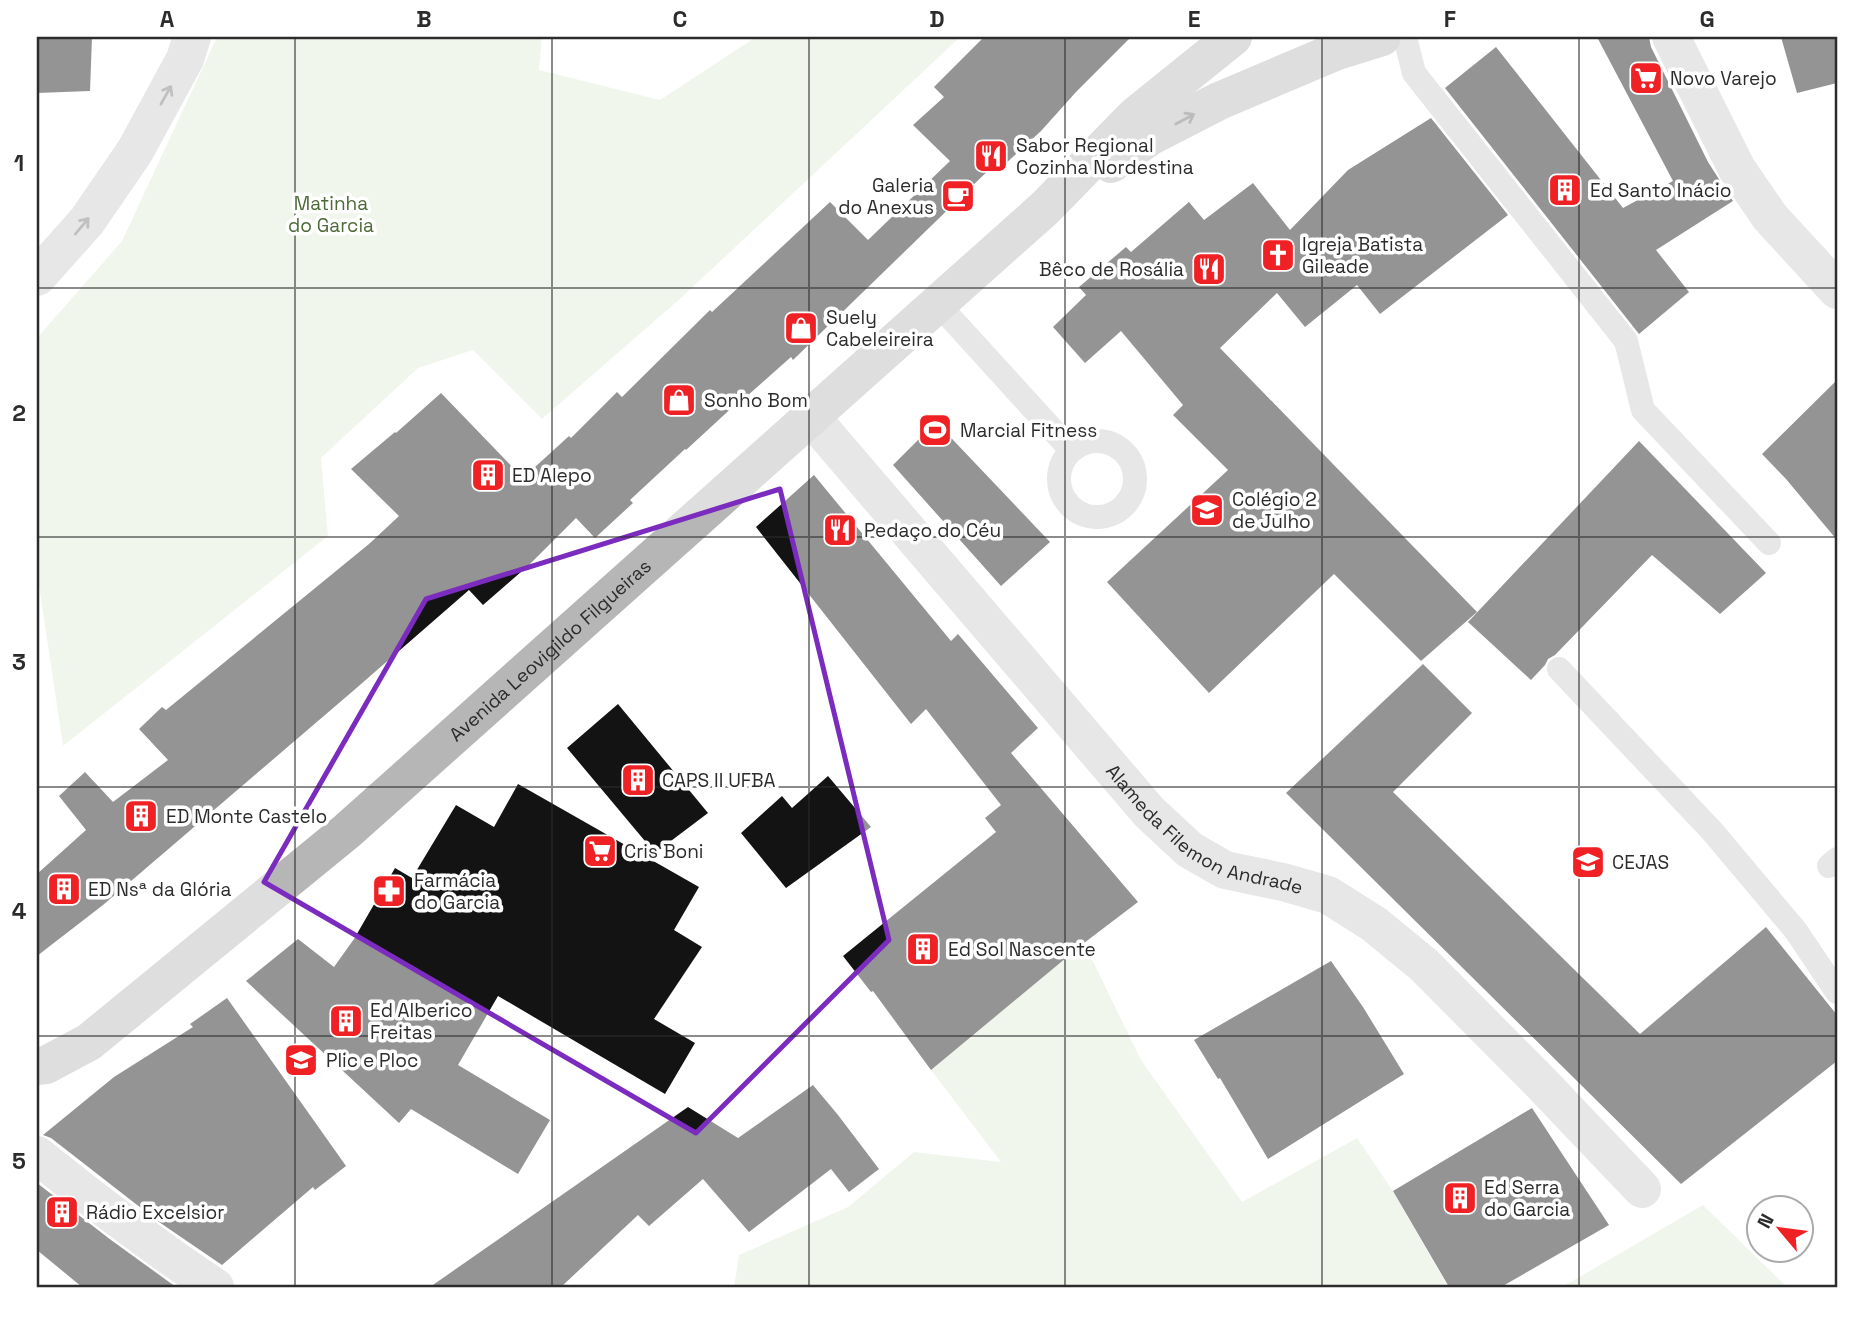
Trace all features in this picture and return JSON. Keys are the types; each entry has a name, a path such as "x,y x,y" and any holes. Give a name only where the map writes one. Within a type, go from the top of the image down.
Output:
{"main road":[{"name":"Avenida Leovigildo Filgueiras","path":"37,1066 46,1065 89,1042 327,848 1045,208 1135,116 1233,37"},
{"name":"Avenida Leovigildo Filgueiras","path":"1045,208 1151,136 1219,101 1337,51 1382,37"}],"street":[{"path":"37,277 87,221 135,151 185,59 192,37"},
{"path":"1671,37 1737,169 1770,217 1837,290"},
{"name":"Alameda Filemon Andrade","path":"811,417 1149,813 1190,850 1225,870 1283,881 1328,895 1374,924 1424,965 1543,1084 1642,1189"},
{"path":"37,1155 173,1260 215,1287"}],"lane":[{"path":"1405,37 1414,73 1626,341 1643,410 1769,543"},
{"path":"938,304 1071,450"},
{"path":"1559,669 1712,831 1796,931 1837,992"}],"highlighted area":[{"path":"780,489 889,940 696,1133 264,882 426,599"}],"green space":[{"name":"Matinha do Garcia","path":"217,37 542,37 539,70 660,100 756,37 954,37 957,40 682,297 542,419 473,350 418,368 321,458 328,536 63,746 37,572 37,338 122,241"},
{"path":"1084,943 1141,1060 1242,1202 1357,1138 1393,1191 1448,1287 734,1287 739,1255 848,1207 914,1152 1001,1162 931,1070"},
{"path":"1703,1205 1744,1245 1744,1264 1763,1264 1787,1287 1561,1287"}],"building":[{"path":"37,37 92,37 90,91 37,93"},
{"path":"984,37 1131,37 1041,131 1004,165 999,160 793,360 791,357 685,449 630,500 633,503 595,538 576,518 529,565 483,605 469,590 103,905 37,956 37,874 86,830 59,796 85,772 113,802 168,760 139,729 162,707 166,710 369,544 399,516 351,469 441,393 523,478 569,436 571,438 617,392 622,397 710,310 712,312 830,202 868,240 950,161 913,125 944,97 934,87"},
{"name":"Ed Santo Inácio","path":"1597,37 1649,37 1651,47 1708,162 1733,201 1656,250 1689,292 1639,334 1445,88 1496,47 1623,208 1673,181"},
{"path":"1781,37 1837,37 1837,83 1797,93"},
{"path":"1431,118 1508,215 1380,314 1357,285 1305,327 1277,293 1220,348 1477,612 1421,661 1334,574 1209,693 1107,582 1228,470 1173,415 1183,405 1121,331 1085,363 1053,327 1086,295 1079,287 1126,247 1131,252 1189,202 1204,220 1253,183 1290,230 1348,170"},
{"path":"1837,380 1837,540 1762,454"},
{"path":"936,422 1050,542 1001,586 893,465"},
{"path":"1639,441 1766,573 1720,614 1652,555 1555,655 1548,659 1531,680 1468,622"},
{"path":"814,475 951,641 958,634 1038,728 1011,753 1138,902 1084,943 931,1070 873,991 871,992 843,956 996,832 985,818 1001,805 926,709 911,724 756,527"},
{"path":"1423,664 1472,713 1393,792 1640,1034 1766,927 1837,1015 1837,1061 1681,1184 1286,793"},
{"name":"CAPS II UFBA","path":"618,704 708,813 655,853 567,748"},
{"path":"828,776 871,827 786,888 741,833 782,796 792,808"},
{"path":"518,784 699,887 674,930 702,947 654,1019 695,1043 665,1094 498,996 458,1065 550,1120 518,1174 411,1109 399,1123 246,981 298,939 334,967 354,939 395,868 412,878 456,805 494,827"},
{"path":"1331,961 1404,1074 1268,1159 1194,1040"},
{"path":"227,998 346,1166 315,1190 313,1187 222,1265 159,1222 51,1138 43,1135 114,1077 193,1027 190,1024"},
{"path":"813,1085 879,1169 849,1192 831,1169 749,1232 703,1179 649,1226 638,1215 561,1287 430,1287 688,1107 738,1138"},
{"name":"Ed Serra do Garcia","path":"1532,1108 1609,1225 1501,1287 1449,1287 1393,1191"},
{"name":"Rádio Excelsior","path":"37,1183 176,1287 82,1287 37,1250"}],"place":[{"name":"Novo Varejo","path":"1646,78"},
{"name":"Sabor Regional Cozinha Nordestina","path":"991,156"},
{"name":"Ed Santo Inácio","path":"1565,190"},
{"name":"Galeria do Anexus","path":"958,196"},
{"name":"Igreja Batista Gileade","path":"1278,255"},
{"name":"Bêco de Rosália","path":"1209,269"},
{"name":"Suely Cabeleireira","path":"801,328"},
{"name":"Sonho Bom","path":"679,400"},
{"name":"Marcial Fitness","path":"935,430"},
{"name":"ED Alepo","path":"488,475"},
{"name":"Colégio 2 de Julho","path":"1207,510"},
{"name":"Pedaço do Céu","path":"840,530"},
{"name":"CAPS II UFBA","path":"638,780"},
{"name":"ED Monte Castelo","path":"141,816"},
{"name":"Cris Boni","path":"600,851"},
{"name":"CEJAS","path":"1588,862"},
{"name":"ED Nsª da Glória","path":"64,889"},
{"name":"Farmácia do Garcia","path":"389,891"},
{"name":"Ed Sol Nascente","path":"923,949"},
{"name":"Ed Alberico Freitas","path":"346,1021"},
{"name":"Plic e Ploc","path":"301,1060"},
{"name":"Ed Serra do Garcia","path":"1460,1198"},
{"name":"Rádio Excelsior","path":"62,1212"}]}
